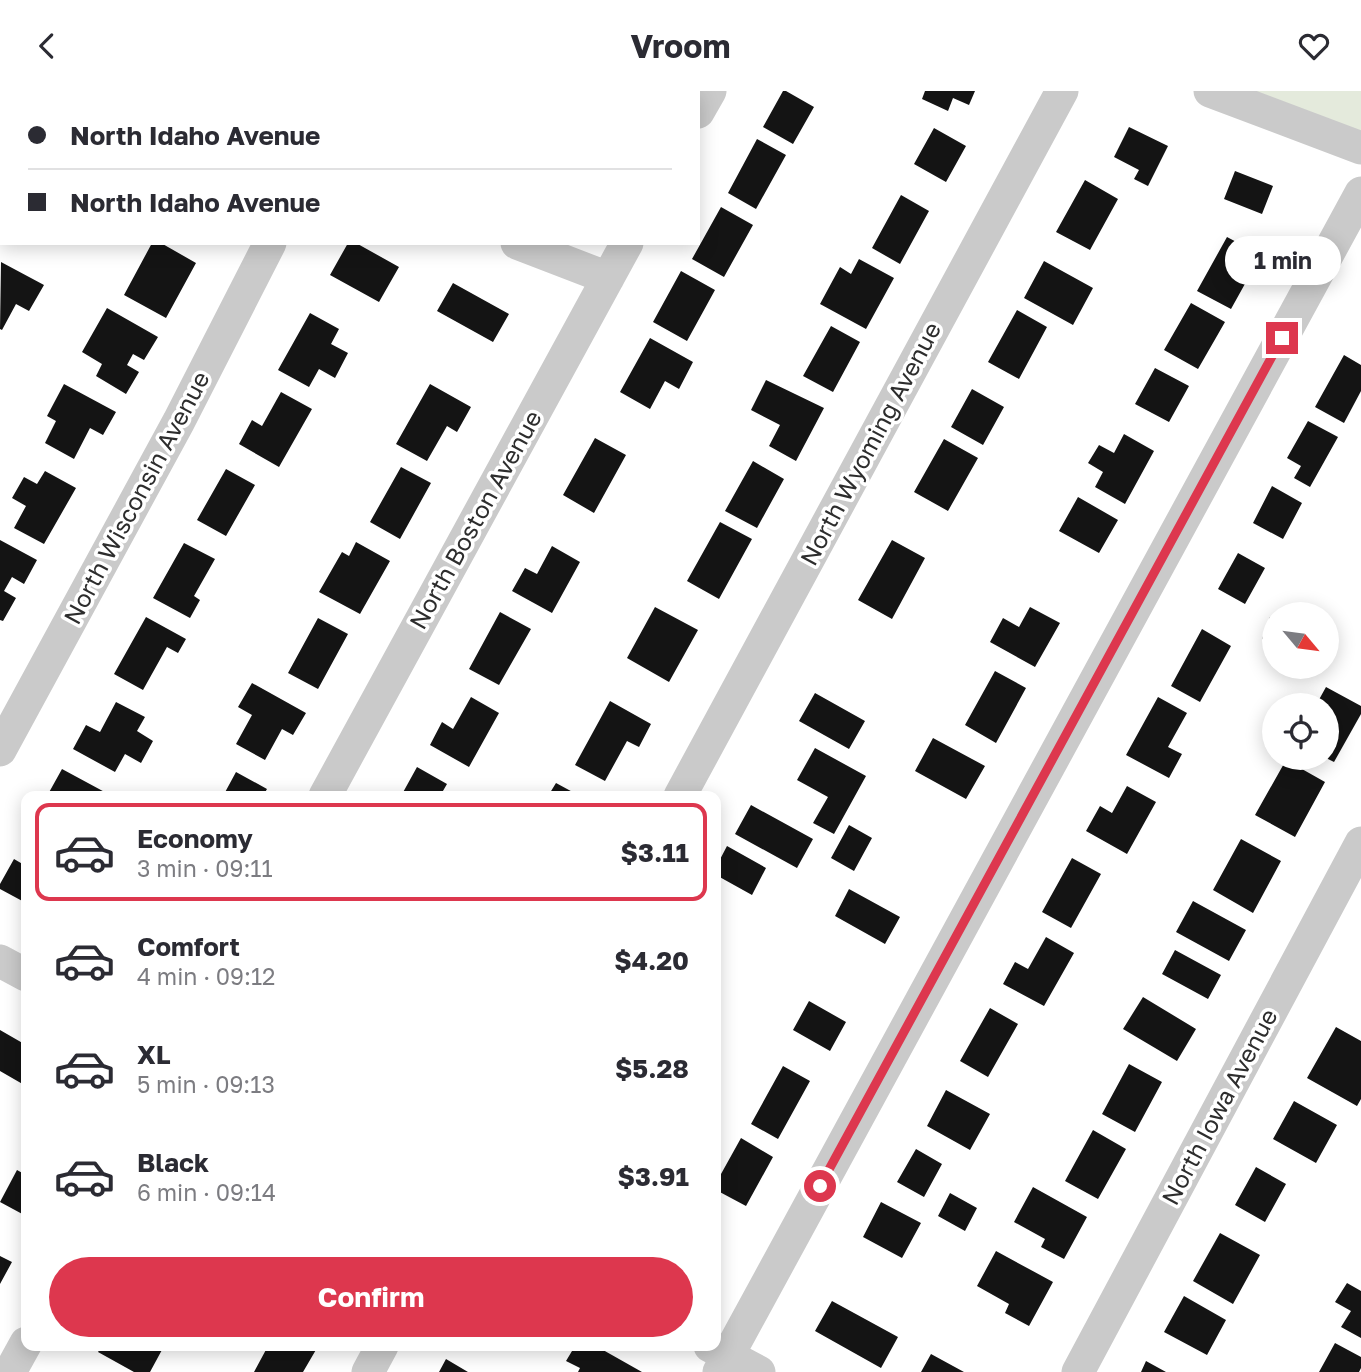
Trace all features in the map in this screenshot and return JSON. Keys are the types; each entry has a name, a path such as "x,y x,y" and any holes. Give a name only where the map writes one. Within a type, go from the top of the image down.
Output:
{"street":[{"path":"700,108 710,91"},
{"name":"North Wyoming Avenue","path":"683,791 1062,91"},
{"path":"1210,91 1361,148"},
{"path":"759,1372 719,1358 1361,193"},
{"name":"North Wisconsin Avenue","path":"0,750 179,421 269,245"},
{"path":"522,245 608,278"},
{"name":"North Boston Avenue","path":"328,791 626,245"},
{"name":"North Iowa Avenue","path":"1078,1372 1361,843"},
{"path":"0,961 21,972"},
{"path":"10,1372 22,1351"},
{"path":"368,1372 379,1351"}],"shaded area":[{"path":"1224,91 1361,91 1361,144"}],"building":[{"path":"783,91 814,107 793,144 763,127"},
{"path":"925,91 975,91 969,105 953,98 948,111 922,99"},
{"path":"1129,127 1168,146 1148,186 1134,179 1139,170 1114,157"},
{"path":"934,128 966,146 946,182 914,164"},
{"path":"757,139 786,155 756,209 728,193"},
{"path":"1235,171 1273,186 1262,214 1224,199"},
{"path":"1085,180 1118,199 1090,250 1056,232"},
{"path":"901,195 929,211 900,264 872,248"},
{"path":"721,207 753,225 724,277 692,259"},
{"path":"1227,237 1261,255 1231,309 1197,291"},
{"path":"151,245 164,245 196,263 166,318 124,295"},
{"path":"347,245 360,245 399,267 379,302 330,275"},
{"path":"859,259 894,278 866,329 820,304 840,267 851,274"},
{"path":"1044,261 1093,288 1073,325 1024,298"},
{"path":"1,262 44,285 29,311 16,304 2,330 0,329"},
{"path":"681,271 715,290 687,341 653,322"},
{"path":"453,283 509,314 493,342 437,311"},
{"path":"1191,303 1225,322 1198,369 1164,350"},
{"path":"107,308 158,337 144,360 133,354 127,365 139,372 126,394 96,376 102,364 82,352"},
{"path":"1017,310 1047,327 1019,379 988,362"},
{"path":"310,313 339,329 331,344 348,353 335,378 319,369 309,387 278,370"},
{"path":"831,326 860,342 833,392 803,376"},
{"path":"650,338 693,362 679,389 665,381 650,409 620,392"},
{"path":"1344,355 1361,365 1361,391 1344,423 1315,407"},
{"path":"1155,368 1189,386 1169,422 1135,404"},
{"path":"766,380 824,408 796,461 769,446 780,425 751,410"},
{"path":"64,384 116,412 103,435 90,428 74,459 45,443 56,421 47,416"},
{"path":"430,384 471,407 457,432 447,426 427,461 396,444"},
{"path":"972,389 1004,407 983,445 951,427"},
{"path":"281,392 312,409 279,467 239,444 252,420 262,426"},
{"path":"1308,421 1338,437 1310,487 1294,478 1301,466 1287,458"},
{"path":"1124,434 1154,451 1125,504 1095,487 1103,472 1088,463 1099,445 1114,453"},
{"path":"595,438 626,455 594,513 563,495"},
{"path":"944,439 978,458 948,511 914,492"},
{"path":"753,461 784,479 757,528 725,511"},
{"path":"401,467 431,483 400,539 370,522"},
{"path":"226,469 255,485 226,536 197,520"},
{"path":"45,471 76,488 44,544 14,528 26,506 12,498 24,477 37,484"},
{"path":"1272,486 1302,503 1283,539 1253,523"},
{"path":"1078,497 1118,520 1099,553 1059,531"},
{"path":"720,522 752,539 719,599 687,581"},
{"path":"0,540 37,560 24,584 12,577 4,591 16,598 3,621 0,620"},
{"path":"892,540 925,558 892,619 858,600"},
{"path":"356,542 390,561 360,614 319,592 342,552 349,556"},
{"path":"184,543 215,559 194,596 200,600 190,618 153,598"},
{"path":"552,546 580,562 552,613 512,591 525,568 537,574"},
{"path":"1238,553 1265,568 1245,604 1218,589"},
{"path":"655,607 698,630 669,682 627,658"},
{"path":"1030,607 1060,623 1035,667 990,642 1003,618 1019,627"},
{"path":"500,612 531,629 499,685 469,669"},
{"path":"146,617 186,639 178,653 167,647 143,690 114,674"},
{"path":"318,618 348,634 318,689 288,673"},
{"path":"1202,629 1231,646 1200,702 1171,686"},
{"path":"995,671 1026,688 996,743 965,725"},
{"path":"252,683 306,713 293,735 282,729 265,760 236,744 252,715 238,707"},
{"path":"1326,687 1337,693 1323,693"},
{"path":"815,693 865,721 849,749 799,721"},
{"path":"1339,694 1361,706 1361,714 1339,753"},
{"path":"471,697 499,713 469,767 430,745 442,722 453,729"},
{"path":"1158,697 1187,713 1168,747 1182,754 1169,778 1126,755"},
{"path":"610,701 651,724 639,747 627,741 605,781 575,765"},
{"path":"116,702 145,717 137,731 153,741 141,763 125,754 115,772 73,749 86,725 100,732"},
{"path":"933,738 985,766 966,799 915,771"},
{"path":"815,748 866,776 834,834 813,823 828,797 797,780"},
{"path":"417,767 447,784 443,791 404,791"},
{"path":"62,769 103,791 50,791"},
{"path":"1280,770 1304,770 1325,782 1295,837 1255,815"},
{"path":"236,772 267,789 266,791 226,791"},
{"path":"556,783 571,791 551,791"},
{"path":"1127,786 1156,802 1127,854 1086,831 1100,806 1112,813"},
{"path":"751,805 813,839 797,868 735,834"},
{"path":"849,825 872,838 854,871 831,858"},
{"path":"1241,839 1281,861 1253,913 1213,890"},
{"path":"727,846 766,868 752,895 721,878 721,857"},
{"path":"1072,858 1101,874 1071,928 1042,912"},
{"path":"14,859 21,863 21,900 0,889 0,884"},
{"path":"849,889 900,917 885,944 835,916"},
{"path":"1193,901 1246,930 1229,961 1176,932"},
{"path":"1046,937 1074,953 1044,1006 1003,984 1015,962 1028,969"},
{"path":"1175,950 1221,975 1208,999 1162,974"},
{"path":"1143,997 1196,1029 1177,1061 1123,1029"},
{"path":"809,1001 846,1022 830,1051 793,1030"},
{"path":"990,1008 1018,1024 988,1077 960,1061"},
{"path":"1336,1027 1361,1041 1361,1099 1357,1106 1307,1078"},
{"path":"0,1030 21,1042 21,1083 0,1071"},
{"path":"1129,1064 1162,1082 1135,1132 1102,1114"},
{"path":"783,1066 810,1081 778,1139 751,1124"},
{"path":"946,1090 990,1114 970,1150 927,1126"},
{"path":"1294,1101 1337,1125 1316,1163 1273,1139"},
{"path":"1093,1130 1126,1149 1098,1199 1065,1181"},
{"path":"741,1138 773,1157 746,1206 721,1193 721,1174"},
{"path":"916,1149 942,1164 924,1197 897,1182"},
{"path":"1256,1167 1286,1184 1265,1222 1235,1205"},
{"path":"17,1170 21,1172 21,1213 0,1202"},
{"path":"1033,1187 1087,1217 1064,1259 1041,1247 1045,1239 1014,1222"},
{"path":"950,1193 977,1208 965,1231 938,1216"},
{"path":"881,1202 921,1223 902,1258 863,1237"},
{"path":"1220,1233 1260,1255 1233,1304 1193,1281"},
{"path":"996,1251 1053,1282 1029,1326 1005,1313 1009,1304 977,1286"},
{"path":"0,1256 12,1262 0,1284"},
{"path":"1347,1283 1361,1291 1361,1338 1341,1327 1351,1311 1335,1302"},
{"path":"1184,1296 1226,1320 1207,1355 1164,1332"},
{"path":"832,1301 898,1337 881,1368 815,1331"},
{"path":"1335,1343 1361,1357 1359,1372 1319,1372"},
{"path":"161,1351 150,1372 134,1372 98,1352"},
{"path":"265,1351 315,1351 303,1372 254,1372"},
{"path":"572,1351 605,1351 642,1372 578,1372 580,1368 566,1361"},
{"path":"931,1354 964,1372 921,1372"},
{"path":"446,1359 468,1372 439,1372"},
{"path":"1146,1361 1166,1372 1141,1372"}],"route":[{"path":"820,1186 1282,338"}]}
